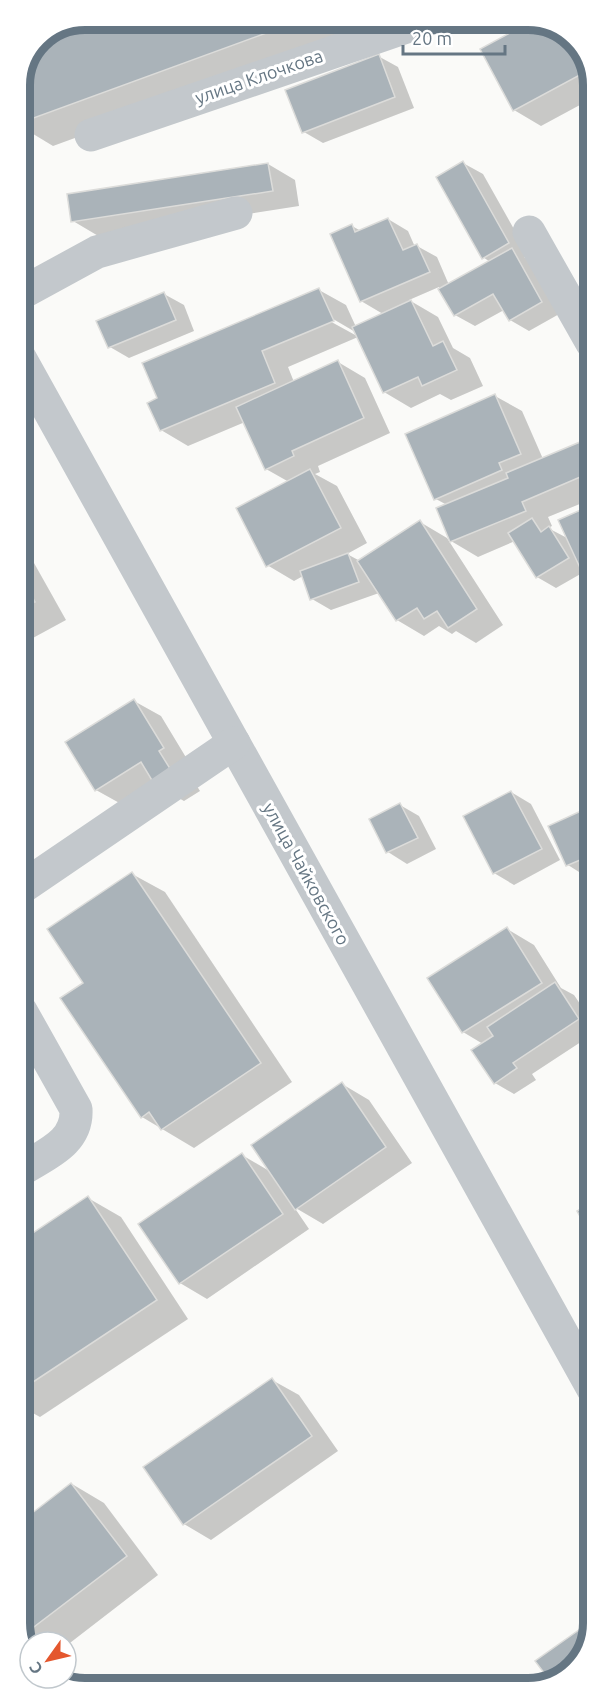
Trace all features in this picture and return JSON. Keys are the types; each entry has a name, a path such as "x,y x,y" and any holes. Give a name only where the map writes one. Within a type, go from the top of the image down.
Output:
{"street":[{"name":"улица Клочкова","path":"91,135 398,30"},
{"path":"30,289 97,252 236,213"},
{"path":"529,232 583,327"},
{"name":"улица Чайковского","path":"30,376 583,1371"},
{"path":"30,882 234,743"},
{"path":"30,1027 76,1109 77,1121 74,1131 63,1144 30,1164"}],"building":[{"path":"85,30 275,30 30,119 32,71 41,52 64,34"},
{"path":"515,30 538,31 549,34 564,44 576,58 582,74 513,111 480,49"},
{"path":"379,54 395,97 302,133 285,90"},
{"path":"463,161 509,243 482,259 436,177"},
{"path":"268,163 273,191 71,222 67,194"},
{"path":"388,218 403,250 417,244 430,272 360,302 330,234 352,224 355,232"},
{"path":"512,248 542,302 509,321 493,294 454,316 438,289"},
{"path":"319,288 334,321 262,351 275,383 160,431 147,403 157,398 142,363"},
{"path":"164,292 176,320 108,348 96,321"},
{"path":"411,300 433,346 443,341 457,370 422,386 418,377 383,393 352,327"},
{"path":"338,360 364,418 292,451 294,456 265,470 236,407"},
{"path":"495,394 521,454 499,463 502,470 434,500 405,434"},
{"path":"583,441 583,476 522,502 526,511 450,542 436,508 508,478 506,473"},
{"path":"310,469 341,528 266,567 236,508"},
{"path":"583,509 583,574 558,520"},
{"path":"532,518 541,532 549,526 569,558 536,578 508,533"},
{"path":"420,520 477,609 448,628 437,611 424,619 417,608 396,621 357,561"},
{"path":"348,553 359,582 310,600 300,571"},
{"path":"30,593 35,602 30,604"},
{"path":"134,699 164,748 159,751 174,775 156,787 141,762 95,791 65,742"},
{"path":"511,791 542,849 493,874 463,816"},
{"path":"400,803 418,838 386,853 369,819"},
{"path":"581,811 583,815 583,859 566,866 548,826"},
{"path":"132,872 261,1063 161,1130 149,1112 141,1118 60,998 83,983 47,929"},
{"path":"507,927 542,983 462,1033 427,978"},
{"path":"555,982 579,1019 513,1063 517,1068 494,1084 471,1050 493,1036 487,1027"},
{"path":"342,1082 386,1147 295,1210 251,1145"},
{"path":"242,1153 283,1214 179,1284 138,1224"},
{"path":"88,1196 157,1300 30,1384 30,1235"},
{"path":"583,1208 583,1222 577,1211"},
{"path":"272,1378 312,1436 183,1525 143,1467"},
{"path":"71,1483 127,1556 30,1630 30,1515"},
{"path":"583,1627 576,1650 558,1669 545,1675 535,1661"}]}
